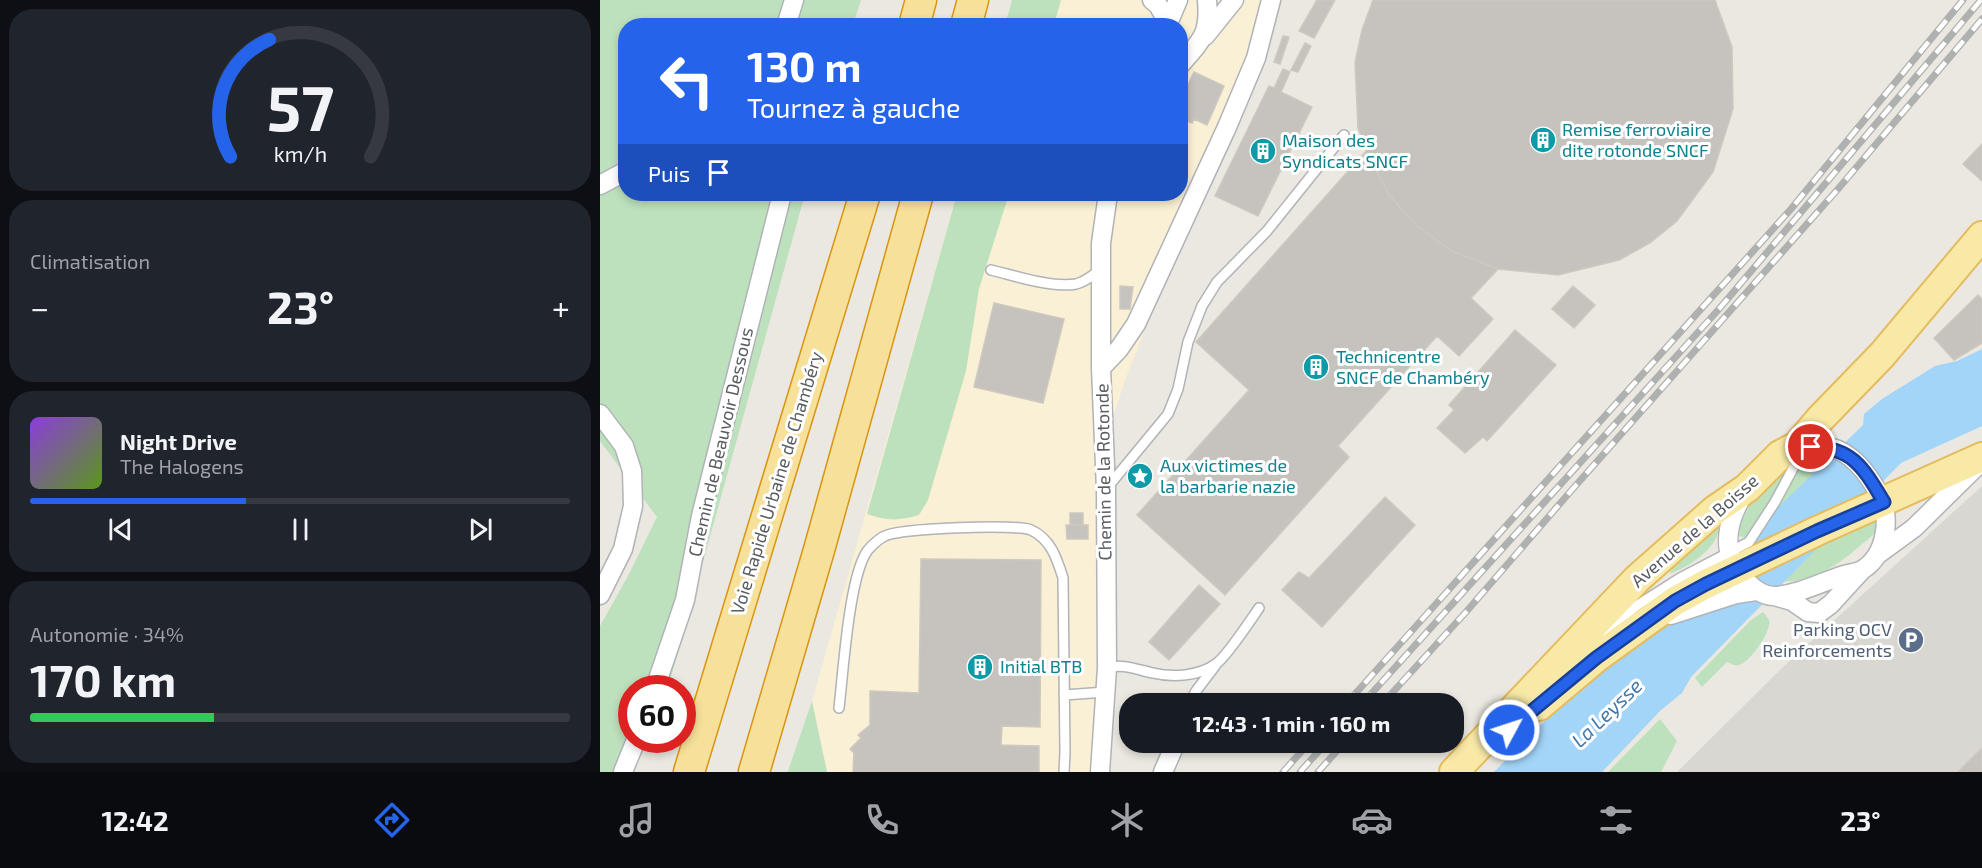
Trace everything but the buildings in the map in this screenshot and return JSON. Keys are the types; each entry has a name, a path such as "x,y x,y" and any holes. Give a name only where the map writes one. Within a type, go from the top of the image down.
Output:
{"highway":[{"path":"902,18 905,0"},
{"path":"916,18 921,0"},
{"path":"968,18 973,0"},
{"name":"Voie Rapide Urbaine de Chambéry","path":"689,772 863,201"},
{"path":"754,772 819,550 916,201"}],"main road":[{"name":"Avenue de la Boisse","path":"1456,772 1637,579 1715,510 1747,488 1780,455 1797,446 1882,355 1982,236"},
{"path":"1456,772 1596,658 1732,562 1817,531 1982,459"}],"street":[{"path":"788,18 794,0"},
{"path":"1152,0 1158,5 1165,18"},
{"path":"1170,18 1178,0"},
{"path":"1202,39 1208,20 1207,0"},
{"path":"1188,56 1234,0"},
{"path":"1101,368 1119,349 1141,314 1227,127 1256,58 1271,0"},
{"path":"600,185 618,175"},
{"name":"Chemin de Beauvoir Dessous","path":"659,675 685,600 700,516 780,201"},
{"name":"Chemin de la Rotonde","path":"1100,772 1107,668 1106,490 1100,270 1107,201"},
{"path":"600,414 624,446 632,471 633,506 623,549 600,595"},
{"path":"1636,630 1679,611 1736,594 1790,593 1868,564 1887,528 1887,511 1884,502 1859,466 1845,453 1828,447 1797,446"},
{"path":"1747,488 1735,509 1728,529 1732,562 1764,594 1792,601 1808,612 1819,614 1868,564 1914,528 1982,459"},
{"path":"1103,751 1114,772"},
{"path":"623,772 631,753"},
{"path":"1163,772 1171,753"}],"lane":[{"path":"1106,490 1168,414 1178,389 1188,342 1202,306 1217,282 1267,231 1344,135"},
{"path":"992,270 1044,282 1074,284 1082,282 1100,270"},
{"path":"1594,641 1636,606 1680,578 1732,562 1749,542 1775,502 1797,461 1797,446"},
{"path":"839,708 856,580 867,551 885,536 906,530 1030,529 1045,539 1056,556 1063,578 1064,772"},
{"path":"1195,693 1259,608"},
{"path":"1543,702 1585,648"},
{"path":"1107,668 1116,665 1158,674 1182,676 1202,671 1218,663"},
{"path":"1064,695 1106,692"}],"shaded area":[{"path":"1012,0 1274,0 1124,383 1111,424 1098,733 1093,772 827,772 812,701 955,201 1188,201 1188,18 1007,18"},
{"path":"1982,486 1982,772 1677,772 1784,666"}],"green space":[{"path":"600,0 861,0 855,18 618,18 618,201 803,201 672,675 667,675 664,630 648,675 618,675 618,753 620,753 613,772 600,772 600,626 657,517 600,441"},
{"path":"1012,0 1061,0 1056,18 1007,18"},
{"path":"955,201 1007,201 979,289 966,371 928,500 919,515 887,519 867,514"},
{"path":"1817,459 1834,461 1750,539 1739,536 1741,522 1750,505 1770,484 1793,467"},
{"path":"1879,518 1877,530 1873,535 1833,566 1800,580 1775,581 1768,561"},
{"path":"1715,524 1721,526 1708,550 1687,566 1670,574 1674,564"},
{"path":"1763,612 1769,620 1769,625 1755,651 1739,665 1727,662 1702,687 1695,678 1751,620"},
{"path":"812,701 827,772 788,772 788,771"},
{"path":"1660,719 1677,741 1661,772 1608,772"}],"water":[{"name":"La Leysse","path":"1982,349 1982,426 1901,463 1691,677 1682,693 1661,710 1602,772 1494,772 1609,656 1649,633 1863,425 1864,414 1882,399 1935,366 1957,361"}],"railway":[{"path":"1356,693 1791,209 1963,0"},
{"path":"1372,693 1719,309 1981,0"},
{"path":"1392,693 1838,189 1982,19"},
{"path":"1283,772 1300,753"},
{"path":"1300,772 1317,753"},
{"path":"1318,772 1335,753"}],"place":[{"name":"Remise ferroviaire dite rotonde SNCF","path":"1543,140"},
{"name":"Maison des Syndicats SNCF","path":"1263,151"},
{"name":"Technicentre SNCF de Chambéry","path":"1316,367"},
{"name":"Aux victimes de la barbarie nazie","path":"1140,476"},
{"name":"Parking OCV Reinforcements","path":"1911,640"},
{"name":"Initial BTB","path":"980,667"}],"route":[{"path":"1509,730 1596,658 1675,601 1817,531 1884,502 1859,466 1845,453 1828,447 1811,447"}]}
